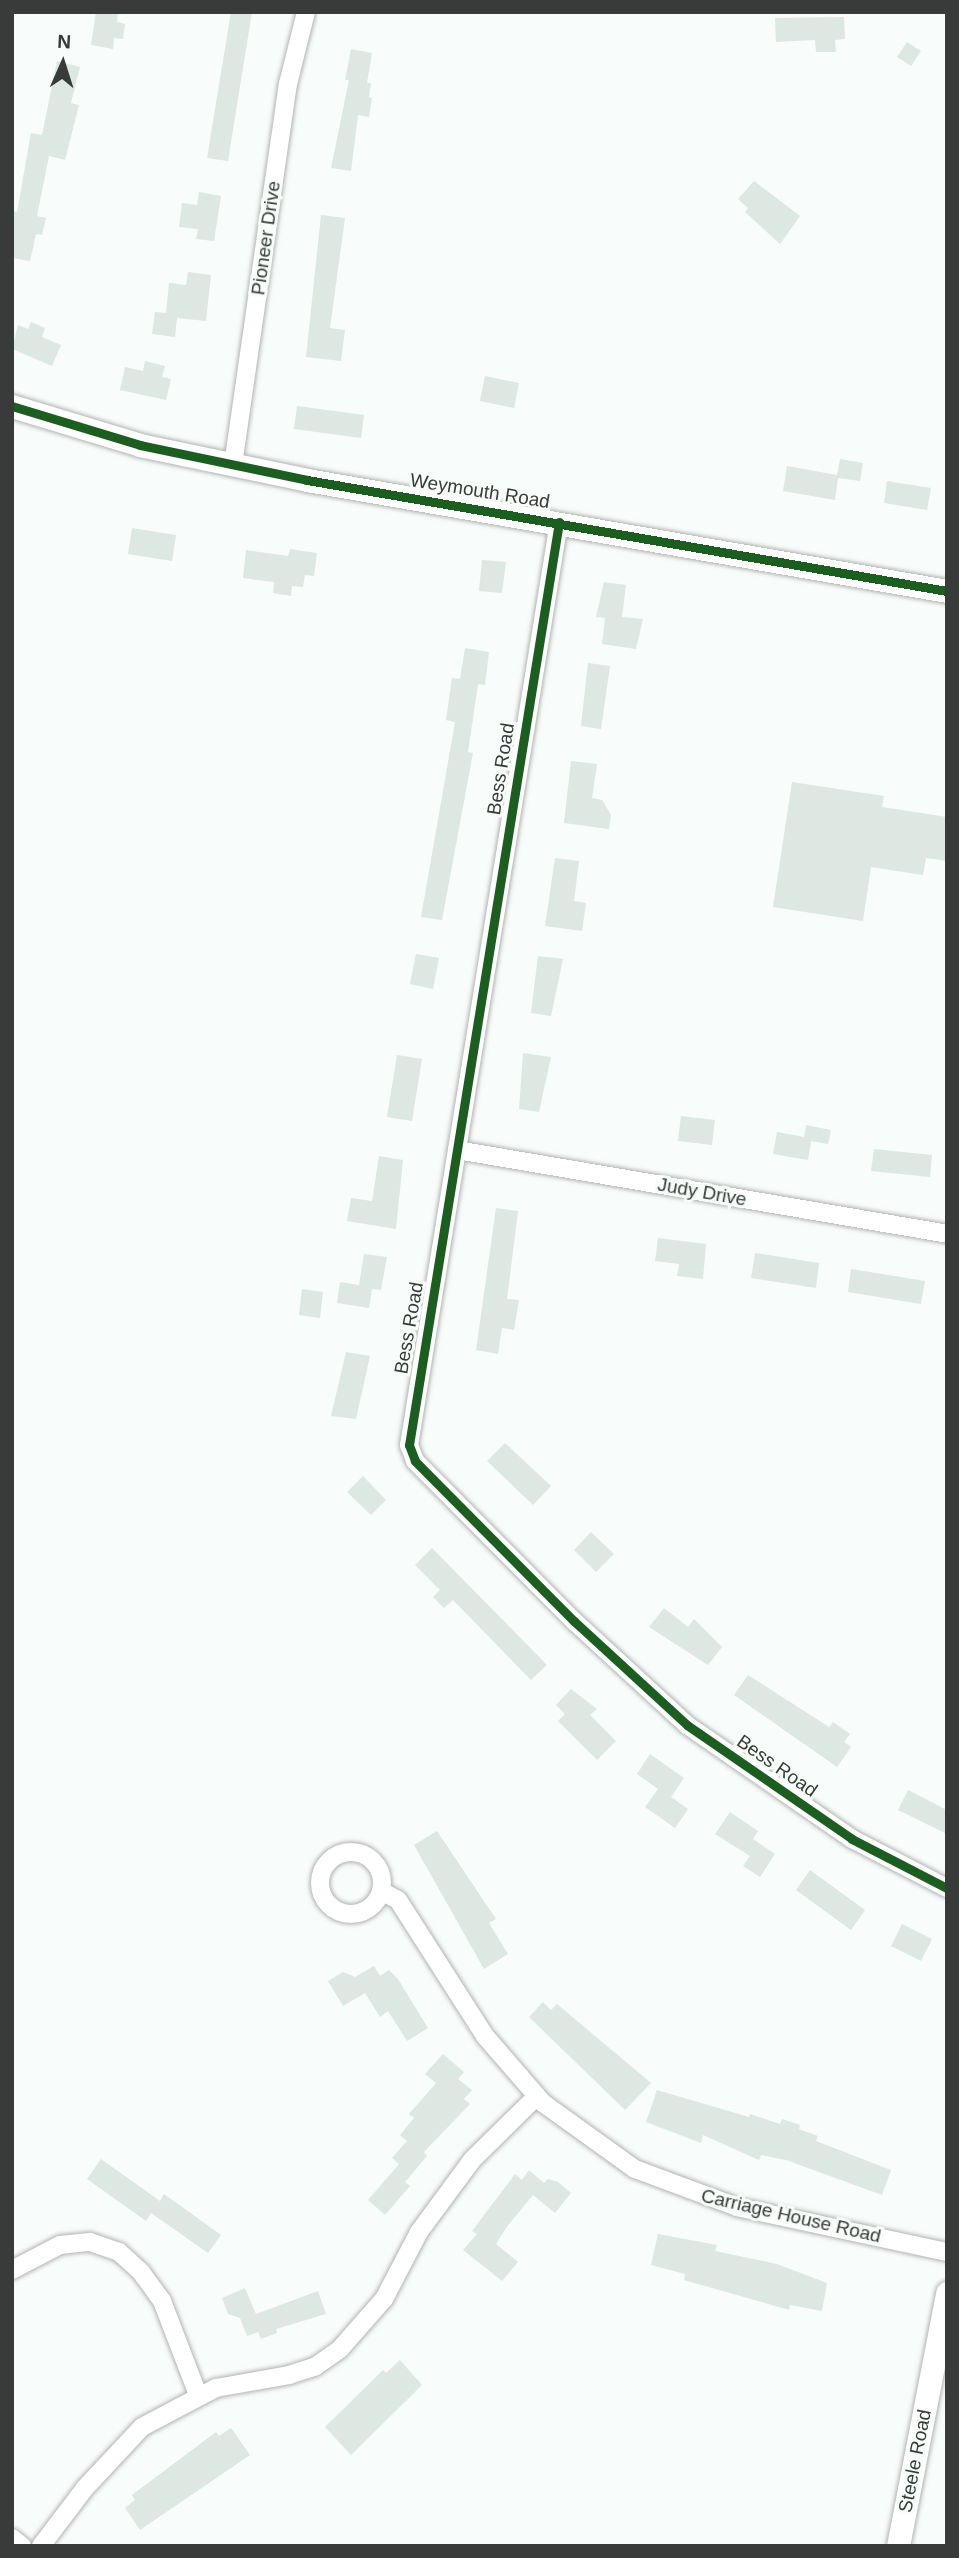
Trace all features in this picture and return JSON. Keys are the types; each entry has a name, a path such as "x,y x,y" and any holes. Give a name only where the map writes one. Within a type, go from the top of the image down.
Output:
{"street":[{"name":"Pioneer Drive","path":"233,465 289,84 306,12"},
{"name":"Weymouth Road","path":"12,406 91,433 233,465 947,591"},
{"name":"Bess Road","path":"559,522 410,1429 415,1461 574,1621 687,1725 852,1839 947,1888"},
{"name":"Judy Drive","path":"457,1150 947,1234"},
{"name":"Carriage House Road","path":"381,1891 398,1900 485,2036 537,2096 624,2162 676,2188 737,2207 947,2252"},
{"path":"41,2546 85,2488 142,2427 198,2395 316,2367 340,2349 384,2299 419,2232 472,2160 537,2096"},
{"path":"12,2270 60,2245 90,2242 119,2252 162,2301 198,2395"},
{"name":"Steele Road","path":"898,2546 947,2293"},
{"path":"12,2538 22,2546"}],"building":[{"path":"96,12 118,12 117,22 125,24 123,39 114,38 113,49 91,45"},
{"path":"231,12 252,12 228,161 207,158"},
{"path":"844,17 845,39 835,40 836,52 816,52 815,40 776,42 775,18"},
{"path":"907,42 921,51 911,66 897,57"},
{"path":"351,49 372,53 367,83 371,83 369,97 372,98 369,117 358,115 351,171 331,168 349,80 345,80"},
{"path":"57,61 80,67 71,103 79,105 65,160 49,156 37,216 46,218 42,235 36,234 30,261 12,258 12,211 17,212 31,133 42,135"},
{"path":"754,181 800,216 780,244 745,212 748,208 738,199"},
{"path":"199,192 221,196 214,241 196,239 198,229 179,227 182,203 197,205"},
{"path":"321,215 345,218 330,328 345,330 341,361 306,357"},
{"path":"188,272 211,275 206,321 177,318 175,337 152,334 155,312 166,313 169,283 186,285"},
{"path":"31,322 45,328 42,337 61,345 52,366 12,349 18,325 28,329"},
{"path":"145,361 165,366 162,377 171,379 166,400 120,390 125,367 143,371"},
{"path":"485,376 519,383 514,408 480,401"},
{"path":"297,406 364,415 361,438 294,429"},
{"path":"840,459 863,463 860,481 838,478 835,500 783,491 787,466 837,475"},
{"path":"887,481 931,488 927,510 884,503"},
{"path":"132,528 176,535 172,561 128,554"},
{"path":"290,549 317,553 314,576 305,575 303,587 292,586 291,596 273,593 274,582 243,578 246,550 288,556"},
{"path":"482,560 506,562 502,593 479,591"},
{"path":"604,582 626,585 622,617 643,619 636,649 602,644 605,618 596,617"},
{"path":"465,648 489,652 485,685 478,684 468,752 473,753 442,920 421,917 455,722 446,720 452,678 460,679"},
{"path":"588,663 610,666 601,729 581,726"},
{"path":"571,761 597,764 592,798 602,800 611,815 609,829 564,823"},
{"path":"792,782 884,796 882,807 947,817 947,861 926,858 923,875 871,867 863,921 773,907"},
{"path":"555,858 579,861 574,901 586,903 582,931 545,926"},
{"path":"416,954 439,958 433,989 410,984"},
{"path":"538,956 563,959 551,1016 531,1013"},
{"path":"523,1053 551,1057 539,1112 519,1109"},
{"path":"397,1055 422,1059 412,1121 387,1117"},
{"path":"681,1116 715,1120 712,1145 678,1141"},
{"path":"806,1125 831,1130 828,1144 811,1141 808,1160 773,1154 777,1132 804,1137"},
{"path":"874,1149 932,1155 930,1177 871,1171"},
{"path":"379,1156 403,1160 396,1229 347,1221 351,1198 372,1201"},
{"path":"496,1208 518,1211 507,1299 519,1300 514,1330 502,1328 498,1354 476,1350"},
{"path":"658,1238 706,1244 703,1279 677,1276 679,1264 655,1261"},
{"path":"755,1253 819,1263 816,1288 751,1278"},
{"path":"364,1254 387,1257 381,1290 372,1289 369,1308 337,1303 340,1282 359,1285"},
{"path":"851,1269 925,1281 921,1304 848,1292"},
{"path":"302,1289 323,1292 320,1318 299,1315"},
{"path":"346,1352 370,1356 356,1419 331,1416"},
{"path":"505,1443 551,1486 533,1505 487,1461"},
{"path":"363,1476 386,1500 371,1515 347,1492"},
{"path":"591,1532 614,1554 596,1572 574,1550"},
{"path":"432,1548 547,1665 531,1680 453,1600 444,1608 433,1597 440,1590 415,1565"},
{"path":"664,1608 688,1627 694,1619 722,1647 708,1665 649,1627"},
{"path":"748,1675 829,1727 833,1722 850,1734 844,1742 851,1747 837,1767 734,1695"},
{"path":"571,1689 597,1709 590,1715 616,1741 597,1760 558,1721 565,1714 556,1705"},
{"path":"650,1754 684,1778 671,1797 688,1809 675,1828 645,1807 658,1789 637,1774"},
{"path":"908,1790 947,1810 947,1834 898,1810"},
{"path":"730,1812 758,1831 753,1839 775,1854 760,1877 743,1866 750,1856 715,1834"},
{"path":"437,1831 496,1919 489,1923 508,1954 484,1969 414,1845"},
{"path":"810,1870 865,1910 851,1930 796,1890"},
{"path":"902,1924 932,1939 921,1961 891,1946"},
{"path":"374,1966 380,1976 389,1970 398,1979 428,2028 407,2041 388,2011 380,2017 365,1993 343,2006 328,1981 343,1972 355,1977"},
{"path":"543,2002 551,2010 557,2004 651,2083 625,2110 529,2017"},
{"path":"443,2054 464,2072 458,2079 472,2090 464,2099 470,2104 424,2152 427,2156 405,2182 410,2186 385,2215 368,2200 399,2164 392,2158 407,2141 400,2135 414,2118 409,2114 436,2083 425,2074"},
{"path":"657,2090 749,2117 750,2114 780,2124 782,2119 800,2125 799,2129 818,2136 816,2141 891,2170 882,2195 786,2160 761,2155 759,2160 703,2135 701,2143 646,2122"},
{"path":"101,2159 160,2201 164,2194 221,2235 208,2253 151,2213 146,2221 87,2179"},
{"path":"529,2170 544,2183 548,2179 558,2182 571,2193 555,2213 533,2195 506,2228 496,2244 518,2262 502,2281 463,2250 477,2234 472,2231 515,2174 522,2180"},
{"path":"658,2234 717,2245 715,2251 777,2264 827,2283 822,2311 790,2305 789,2310 684,2280 685,2274 651,2265"},
{"path":"245,2288 256,2314 318,2291 326,2314 276,2329 277,2333 261,2339 258,2332 247,2336 240,2318 228,2314 222,2298"},
{"path":"400,2360 422,2385 351,2455 325,2427 383,2370 386,2373"},
{"path":"231,2428 250,2455 140,2530 125,2508 135,2500 132,2495 216,2432 219,2436"}],"cycle path":[{"path":"12,406 140,445 307,480 947,591"},
{"path":"559,522 409,1445 415,1461 574,1621 687,1725 852,1839 947,1888"}]}
